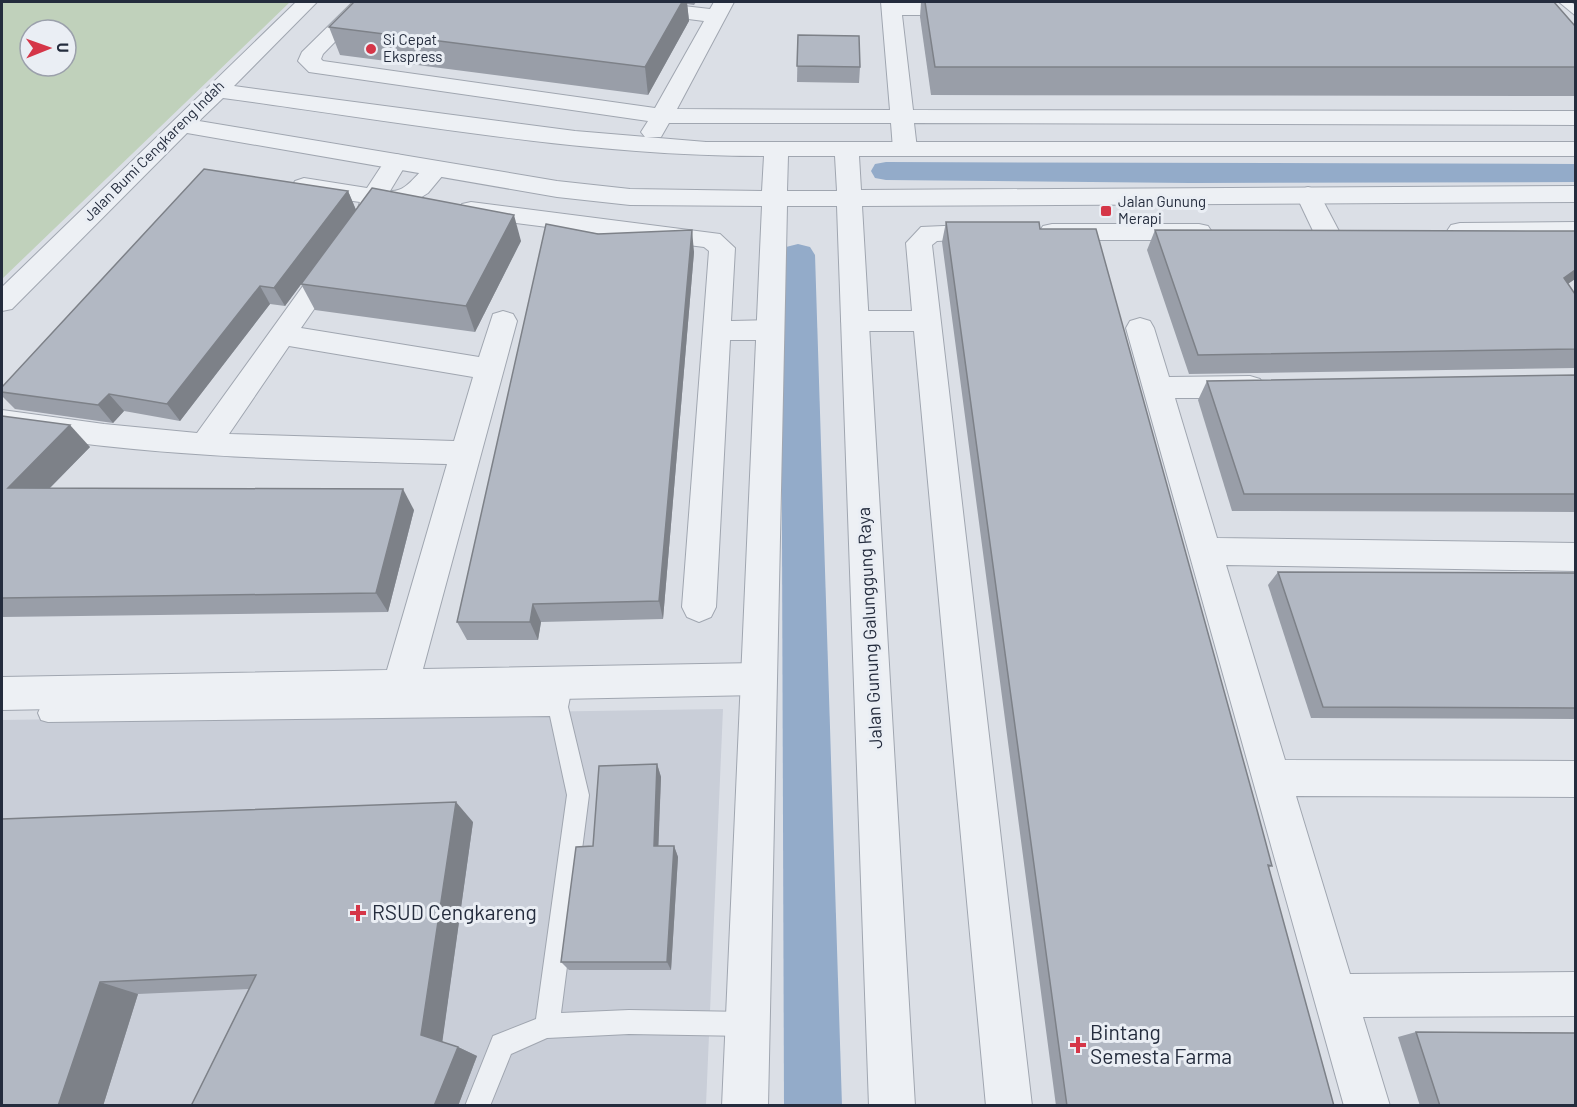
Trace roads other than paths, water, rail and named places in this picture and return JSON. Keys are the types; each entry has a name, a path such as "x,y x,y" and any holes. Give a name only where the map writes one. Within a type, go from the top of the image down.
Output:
{"street":[{"name":"Jalan Bumi Cengkareng Indah","path":"2,302 307,2"},
{"path":"364,2 313,52 309,61 317,67 662,116 1575,118"},
{"path":"602,2 720,9 646,146"},
{"path":"905,149 891,5 986,9"},
{"path":"215,90 646,146 847,150 1575,149"},
{"path":"180,125 557,189 630,197 1575,194"},
{"path":"745,1106 757,679 776,149"},
{"name":"Jalan Gunung Galunggung Raya","path":"847,150 892,1106"},
{"path":"205,445 281,335 368,218 396,161"},
{"path":"368,218 419,188 435,169"},
{"path":"281,182 368,218 439,206 718,243 722,248 699,607"},
{"path":"1550,194 1575,229"},
{"path":"1292,233 1338,233 1308,195"},
{"path":"1030,232 1043,197"},
{"path":"1433,232 1575,229"},
{"path":"1009,1106 920,243 930,233 944,231 1223,232"},
{"path":"400,686 503,321"},
{"path":"855,321 927,321"},
{"path":"1140,328 1367,1106"},
{"path":"717,331 770,330"},
{"path":"281,335 489,369"},
{"path":"1157,388 1277,386"},
{"path":"2,421 104,436 205,445 465,453"},
{"path":"1205,551 1575,557"},
{"path":"2,694 400,686 560,695 757,679"},
{"path":"1272,778 1575,779"},
{"path":"1335,996 1575,994"}],"lane":[{"path":"1565,2 1575,13"},
{"path":"48,713 560,695 578,795 547,1026"},
{"path":"477,1106 502,1045 547,1026 629,1022 747,1024"}],"waterway":[{"path":"886,171 1190,174 1576,173"},
{"path":"798,255 805,539 813,1106"}],"place":[{"name":"Si Cepat Ekspress","path":"371,49"},
{"name":"Jalan Gunung Merapi","path":"1106,211"},
{"name":"RSUD Cengkareng","path":"358,913"},
{"name":"Bintang Semesta Farma","path":"1078,1045"}]}
